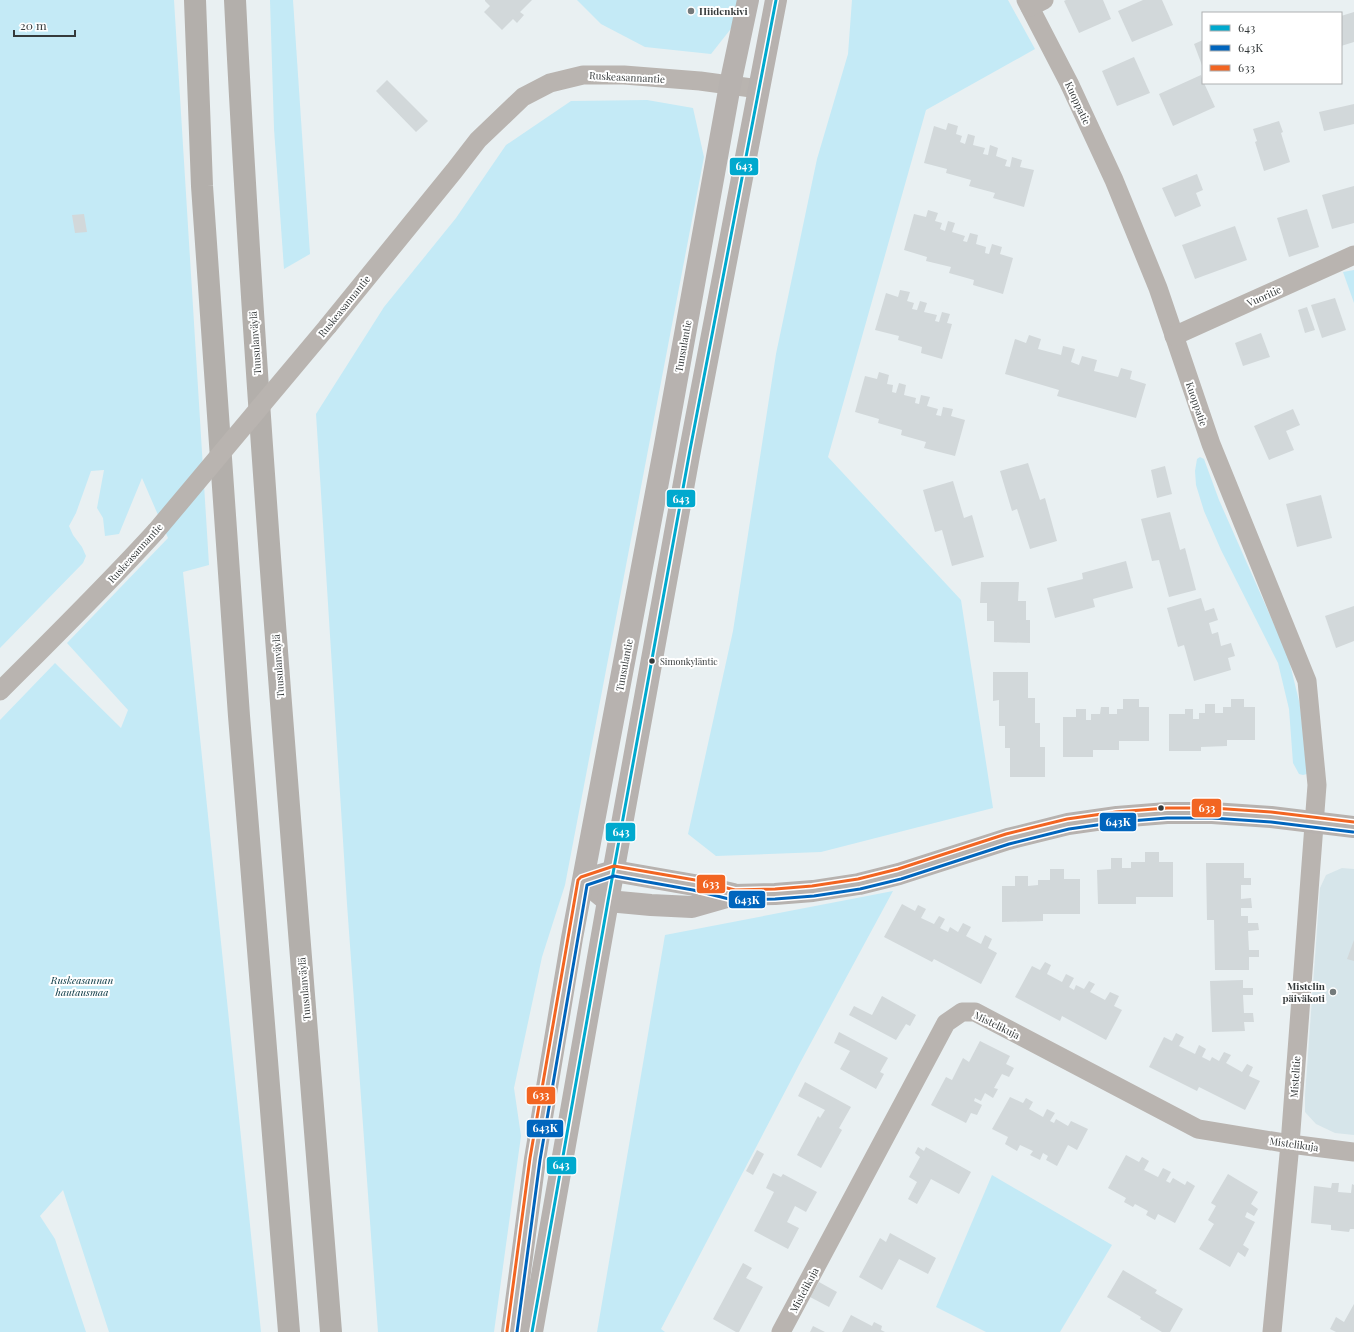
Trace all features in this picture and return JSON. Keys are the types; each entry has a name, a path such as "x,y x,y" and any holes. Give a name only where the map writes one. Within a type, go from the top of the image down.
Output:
{"highway":[{"path":"195,0 202,186 238,708 289,1332"},
{"name":"Tuusulanväylä","path":"235,0 244,184 282,713 331,1332"}],"main road":[{"name":"Tuusulantie","path":"512,1332 535,1159 583,881 665,445 730,85 748,0"},
{"path":"532,1332 690,450 776,0"},
{"path":"583,881 608,901 692,907 734,895 790,892 859,884 899,874 1008,839 1068,824 1117,817 1167,813 1212,813 1271,817 1354,827"},
{"path":"583,881 614,871 694,885 734,895"}],"street":[{"name":"Kuoppatie","path":"1033,2 1114,180 1158,288 1211,444 1307,681 1317,785 1315,822"},
{"name":"Ruskeasannantie","path":"0,691 100,592 156,531 328,326 478,140 523,97 550,83 583,75 624,75 700,81 759,90"},
{"name":"Vuoritie","path":"1174,336 1354,255"},
{"name":"Mistelitie","path":"1272,1332 1290,1144 1315,822"},
{"name":"Mistelikuja","path":"781,1332 946,1023 962,1012 975,1012 1198,1129 1290,1144 1354,1152"}],"shaded area":[{"name":"Mistelin päiväkoti","path":"1342,868 1354,869 1354,1135 1335,1133 1316,1124 1305,1112 1320,888 1326,875"}],"green space":[{"name":"Ruskeasannan hautausmaa","path":"0,0 174,0 209,565 183,572 261,1332 109,1332 63,1190 40,1216 55,1239 86,1332 0,1332 0,720 55,663 121,728 128,710 67,643 168,538 142,478 119,534 105,536 103,518 97,508 104,470 91,471 76,513 69,526 86,556 83,563 0,648"},
{"path":"270,0 293,0 310,254 284,269 274,129"},
{"path":"577,0 739,0 737,21 711,54 645,47 601,24"},
{"path":"852,0 1008,0 1035,49 926,110 828,457 961,600 993,808 821,852 716,856 688,834 733,631 776,354 817,159 848,54"},
{"path":"647,100 693,108 704,157 565,885 542,957 514,1088 521,1136 494,1332 378,1332 347,904 316,414 384,307 456,218 506,145 571,101"},
{"path":"1354,270 1354,303 1343,272"},
{"path":"1200,457 1204,459 1219,500 1288,656 1300,705 1307,774 1299,774 1293,763 1289,709 1278,663 1221,550 1204,511 1196,485 1195,471 1197,459"},
{"path":"893,891 800,1063 661,1329 665,1332 597,1332 665,935"},
{"path":"992,1175 1112,1245 1060,1332 986,1332 936,1307"}],"building":[{"path":"485,0 532,0 520,12 524,15 517,23 513,19 502,30 484,12 490,6"},
{"path":"1103,0 1111,19 1079,33 1064,1"},
{"path":"1143,0 1162,0 1173,25 1132,42 1118,11"},
{"path":"1354,12 1354,42 1342,46 1342,16"},
{"path":"1202,40 1202,65 1194,44"},
{"path":"1134,57 1150,93 1117,106 1102,71"},
{"path":"1201,75 1202,84 1204,84 1215,107 1173,126 1159,94"},
{"path":"387,80 428,121 416,132 376,91"},
{"path":"1354,104 1354,124 1324,131 1319,112"},
{"path":"1279,121 1290,162 1264,171 1255,142 1257,141 1253,129"},
{"path":"948,123 958,126 956,134 962,136 960,142 965,144 968,134 975,136 973,145 985,148 983,154 988,155 990,145 998,148 996,156 1007,160 1005,166 1010,167 1012,157 1022,160 1020,167 1034,170 1024,207 993,198 995,193 969,186 971,180 946,173 947,169 924,163 934,126 946,130"},
{"path":"1197,174 1203,190 1196,193 1201,206 1175,217 1162,188"},
{"path":"1354,186 1354,223 1332,229 1322,195"},
{"path":"1307,209 1319,247 1289,257 1277,218"},
{"path":"928,210 938,213 935,221 942,223 940,229 945,231 948,221 955,223 952,232 965,236 963,241 967,242 970,233 978,235 976,244 986,247 985,253 989,254 992,244 1002,247 1000,254 1013,258 1003,294 973,285 974,280 949,273 951,267 926,261 927,257 904,250 914,214 926,217"},
{"path":"84,214 87,232 75,233 72,215"},
{"path":"1235,226 1247,260 1195,279 1182,245"},
{"path":"900,290 910,292 907,301 914,303 912,309 917,310 920,301 927,303 924,312 937,315 935,321 939,322 942,312 950,314 947,323 952,324 942,359 921,353 922,347 898,340 899,336 875,330 886,293 898,297"},
{"path":"1335,298 1346,330 1322,338 1311,305"},
{"path":"1307,307 1315,330 1305,333 1298,310"},
{"path":"1261,333 1270,357 1243,366 1235,343"},
{"path":"1029,335 1041,339 1038,349 1061,355 1063,346 1075,349 1071,362 1079,365 1082,356 1097,360 1094,371 1118,377 1121,368 1132,371 1130,379 1146,384 1136,418 1057,396 1059,390 1005,374 1015,339 1026,343"},
{"path":"879,372 889,375 887,384 893,385 892,392 896,393 899,383 906,385 904,395 916,398 915,403 919,404 921,395 930,397 927,406 938,409 936,415 941,416 943,407 953,409 951,416 965,420 955,456 924,448 926,442 901,435 902,430 878,423 879,419 855,412 865,376 877,379"},
{"path":"1293,409 1300,425 1286,431 1294,450 1269,460 1254,426"},
{"path":"1028,463 1040,500 1045,498 1057,541 1030,549 1017,509 1012,511 1000,471"},
{"path":"1165,466 1172,494 1157,498 1151,470"},
{"path":"953,481 964,518 972,515 984,557 952,566 942,530 935,532 923,490"},
{"path":"1321,495 1332,538 1297,547 1286,504"},
{"path":"1170,512 1180,550 1185,548 1196,590 1169,597 1159,560 1152,561 1141,519"},
{"path":"1126,561 1133,588 1093,599 1095,607 1055,618 1047,588 1083,579 1082,573"},
{"path":"981,582 1019,582 1018,601 1026,601 1026,620 1030,620 1030,643 994,642 994,621 987,621 987,603 980,603"},
{"path":"1201,598 1205,611 1214,608 1218,620 1209,623 1212,634 1218,632 1221,646 1231,643 1235,656 1228,658 1231,670 1194,681 1184,645 1178,647 1167,608"},
{"path":"1354,606 1354,641 1336,648 1325,616"},
{"path":"993,672 1028,672 1028,698 1035,698 1035,723 1040,723 1040,747 1045,747 1045,777 1010,777 1010,748 1005,748 1005,726 999,726 999,700 993,701"},
{"path":"1123,699 1139,699 1139,707 1149,707 1149,741 1119,741 1119,750 1093,750 1093,757 1063,757 1063,717 1076,717 1076,709 1086,709 1086,720 1091,720 1091,714 1100,714 1101,707 1109,707 1109,714 1117,714 1117,709 1123,709"},
{"path":"1231,699 1244,699 1244,707 1255,707 1255,740 1227,740 1227,746 1201,747 1201,751 1169,751 1169,714 1185,714 1185,709 1193,709 1193,719 1199,719 1199,713 1205,713 1205,704 1215,704 1215,713 1223,713 1223,707 1231,707"},
{"path":"1145,852 1159,852 1159,862 1173,862 1173,897 1136,897 1136,904 1098,904 1097,870 1111,869 1111,858 1122,858 1122,868 1131,868 1131,862 1145,862"},
{"path":"1206,863 1244,863 1244,878 1251,878 1251,885 1241,885 1241,899 1251,898 1252,908 1241,908 1241,916 1248,916 1248,923 1258,923 1259,930 1248,931 1249,950 1259,950 1259,957 1249,957 1249,970 1215,970 1214,920 1207,920"},
{"path":"1050,869 1064,869 1064,879 1080,879 1080,914 1043,914 1043,921 1002,922 1002,886 1015,886 1015,876 1028,876 1028,886 1038,885 1038,880 1050,880"},
{"path":"902,904 915,911 918,905 926,909 921,918 934,924 939,916 945,919 940,928 948,932 950,927 958,932 963,923 971,927 966,936 981,944 985,935 992,939 988,948 997,953 981,984 934,959 932,962 884,937"},
{"path":"1354,940 1354,961 1347,959"},
{"path":"1045,962 1051,965 1047,974 1062,982 1066,974 1074,978 1069,987 1074,990 1076,985 1084,989 1089,981 1095,984 1090,992 1105,1000 1110,992 1119,996 1114,1006 1122,1010 1106,1040 1062,1016 1060,1021 1015,997 1032,966 1040,970"},
{"path":"1243,980 1243,988 1253,988 1253,995 1243,995 1244,1013 1253,1013 1254,1022 1244,1022 1245,1031 1212,1032 1210,981"},
{"path":"882,996 916,1015 910,1026 906,1024 896,1040 849,1015 854,1006 872,1015"},
{"path":"839,1032 888,1058 880,1072 884,1074 876,1089 840,1069 850,1051 834,1043"},
{"path":"1176,1033 1184,1037 1179,1046 1195,1054 1199,1045 1206,1049 1202,1057 1210,1061 1212,1057 1219,1061 1224,1052 1231,1055 1226,1063 1242,1072 1247,1064 1253,1067 1249,1076 1260,1081 1245,1110 1199,1087 1197,1091 1149,1067 1164,1037 1172,1041"},
{"path":"980,1041 1010,1056 1006,1064 1014,1068 1009,1077 1002,1074 994,1088 998,1089 993,1098 985,1093 981,1101 975,1098 974,1101 982,1105 977,1115 971,1113 966,1123 931,1105 946,1077 952,1080 963,1058 969,1062"},
{"path":"805,1082 851,1107 839,1128 842,1130 821,1168 797,1155 818,1116 820,1118 825,1110 798,1096"},
{"path":"1010,1097 1023,1103 1026,1098 1033,1102 1029,1109 1043,1117 1047,1109 1055,1113 1050,1121 1054,1123 1056,1119 1068,1126 1071,1121 1088,1129 1077,1150 1068,1145 1057,1166 1046,1160 1048,1156 1043,1153 1040,1160 1030,1155 1033,1151 1020,1145 1017,1151 1005,1144 1008,1137 992,1129"},
{"path":"918,1147 924,1151 926,1147 971,1172 959,1194 931,1179 917,1204 908,1199 917,1182 909,1177 920,1157 915,1153"},
{"path":"757,1150 764,1154 753,1175 746,1171"},
{"path":"1126,1155 1139,1162 1142,1157 1149,1161 1144,1170 1158,1177 1163,1168 1171,1172 1166,1181 1170,1183 1173,1178 1185,1185 1187,1181 1195,1186 1175,1223 1158,1214 1155,1220 1146,1215 1148,1211 1135,1204 1133,1207 1124,1202 1126,1198 1108,1188"},
{"path":"773,1173 781,1177 783,1174 817,1192 806,1212 795,1206 787,1222 799,1228 788,1249 754,1231 774,1192 766,1188"},
{"path":"1228,1174 1258,1192 1251,1204 1258,1209 1254,1216 1247,1212 1245,1217 1255,1222 1243,1245 1249,1249 1245,1257 1238,1252 1230,1267 1199,1249 1214,1224 1208,1220 1216,1206 1211,1203"},
{"path":"1332,1183 1339,1183 1338,1192 1351,1193 1352,1184 1354,1185 1354,1229 1350,1229 1349,1232 1331,1230 1331,1225 1311,1223 1314,1186 1331,1188"},
{"path":"890,1233 936,1258 928,1274 899,1259 882,1290 859,1277 880,1238 886,1242"},
{"path":"743,1263 752,1268 746,1278 763,1287 739,1332 736,1332 713,1319"},
{"path":"1123,1270 1157,1290 1155,1293 1183,1309 1170,1332 1162,1332 1140,1319 1141,1317 1107,1297"},
{"path":"819,1282 837,1292 829,1307 810,1297"},
{"path":"1354,1304 1354,1332 1336,1332 1330,1329 1336,1317 1344,1322"},
{"path":"851,1315 872,1326 874,1322 882,1326 881,1330 885,1332 842,1332"},
{"path":"813,1326 825,1332 810,1332"}],"transit line":[{"name":"643","path":"532,1332 690,450 776,0"},
{"name":"633","path":"507,1331 530,1158 578,880 581,877 614,866 695,880 735,890 812,886 858,879 898,869 1006,834 1067,819 1116,812 1167,808 1212,808 1271,812 1354,822"},
{"name":"643K","path":"517,1332 540,1160 587,885 614,876 693,890 733,900 775,899 814,896 860,889 901,879 1009,844 1069,829 1118,822 1167,818 1212,818 1271,822 1353,832"}],"place":[{"name":"Hiidenkivi","path":"691,11"},
{"name":"Simonkyläntie","path":"652,661"},
{"name":"Mistelin päiväkoti","path":"1333,992"}]}
